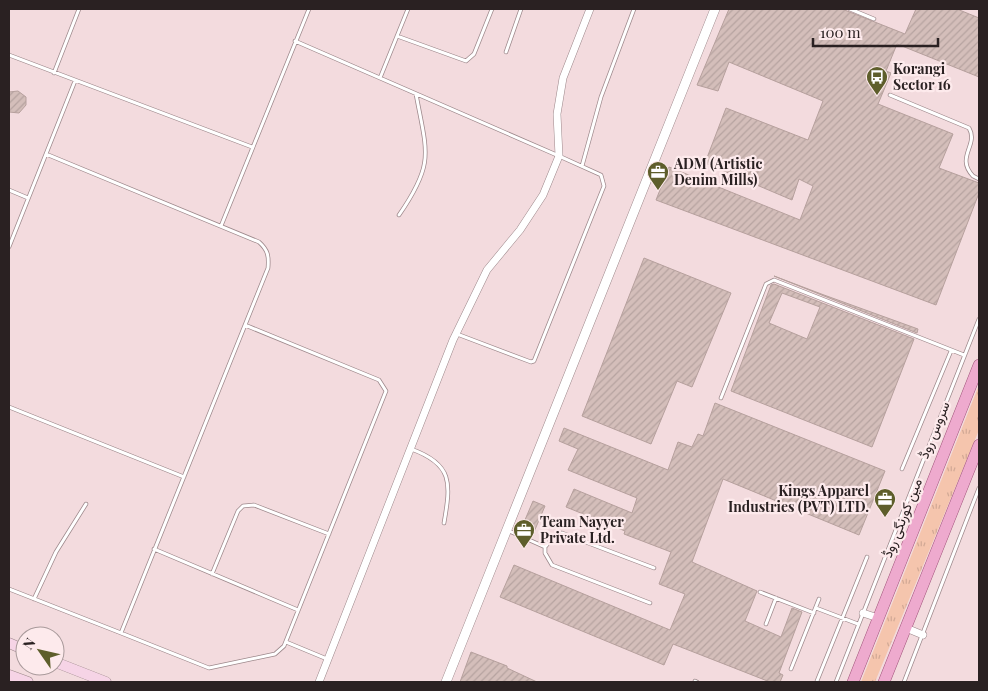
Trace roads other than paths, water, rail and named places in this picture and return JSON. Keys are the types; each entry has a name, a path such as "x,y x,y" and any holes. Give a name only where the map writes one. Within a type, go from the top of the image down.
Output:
{"main road":[{"name":"مین کورنگی روڈ","path":"854,682 979,365"},
{"path":"884,682 979,445"},
{"path":"65,666 106,682"},
{"path":"9,675 28,682"}],"street":[{"path":"319,682 456,334 494,258 520,230 543,195 559,156 558,98 563,78 590,9"},
{"path":"446,682 715,9"},
{"path":"863,613 878,618"},
{"path":"906,628 923,635"}],"lane":[{"path":"54,73 79,9"},
{"path":"221,226 308,9"},
{"path":"380,78 408,9"},
{"path":"397,36 466,61 474,54 492,9"},
{"path":"506,52 522,9"},
{"path":"582,166 601,97 634,9"},
{"path":"850,9 874,18"},
{"path":"295,41 601,175 604,186 536,359 531,362 456,334"},
{"path":"9,55 252,147"},
{"path":"9,247 75,81"},
{"path":"400,216 417,190 423,177 426,161 426,149 416,93"},
{"path":"890,96 969,128 972,137 965,158 966,166 973,176 979,179"},
{"path":"46,154 259,242 266,248 269,258 268,268 121,633"},
{"path":"9,190 28,198"},
{"path":"720,398 766,284 774,280 964,356"},
{"name":"سروس روڈ","path":"836,682 979,318"},
{"path":"9,589 209,668 275,654 281,651 386,391 380,380 245,325"},
{"path":"902,469 951,351"},
{"path":"9,407 184,477"},
{"path":"410,448 434,459 443,469 448,480 448,496 444,522"},
{"path":"904,682 979,488"},
{"path":"34,599 56,552 86,504"},
{"path":"212,574 238,510 244,506 254,505 329,534"},
{"path":"506,530 545,547"},
{"path":"650,603 552,565 545,553 545,547 555,535 562,533 654,568"},
{"path":"154,549 298,610"},
{"path":"817,681 867,557"},
{"path":"760,592 814,614"},
{"path":"766,624 776,598"},
{"path":"791,668 819,599"},
{"path":"816,608 858,624"},
{"path":"286,642 328,660"}],"place":[{"name":"Korangi Sector 16","path":"877,96"},
{"name":"ADM (Artistic Denim Mills)","path":"658,191"},
{"name":"Kings Apparel Industries (PVT) LTD.","path":"885,518"},
{"name":"Team Nayyer Private Ltd.","path":"524,549"}]}
